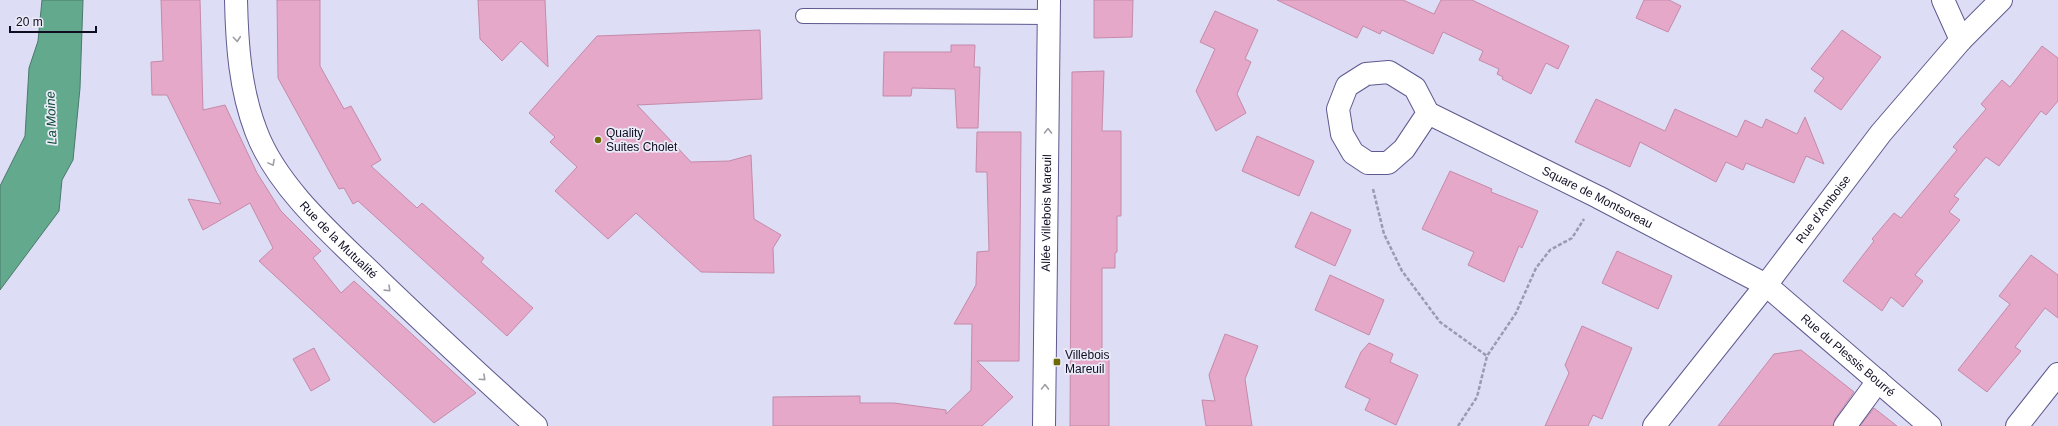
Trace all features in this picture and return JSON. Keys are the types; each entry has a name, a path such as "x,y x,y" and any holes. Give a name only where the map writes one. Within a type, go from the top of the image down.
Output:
{"street":[{"name":"Rue de la Mutualité","path":"236,0 237,36 242,80 256,132 278,173 313,216 460,358 536,426"},
{"path":"1943,0 1960,40"},
{"name":"Rue d’Amboise","path":"1654,426 1766,285 1881,133 1960,40 2001,0"},
{"name":"Allée Villebois Mareuil","path":"1044,426 1049,8"},
{"path":"1389,72 1414,88 1428,113 1404,149 1388,163 1368,163 1353,153 1342,134 1338,109 1347,86 1366,74 1389,72"},
{"name":"Square de Montsoreau","path":"1428,113 1598,196 1766,285"},
{"name":"Rue du Plessis Bourré","path":"1766,285 1930,426"},
{"path":"2017,426 2058,374"},
{"path":"1845,426 1878,381"}],"lane":[{"path":"803,16 1049,8"}],"path":[{"path":"1368,163 1384,234 1402,271 1440,322 1487,356"},
{"path":"1458,426 1477,397 1487,356 1516,313 1536,268 1550,250 1572,238 1598,196"}],"water":[{"name":"La Moine","path":"42,0 83,0 80,88 73,160 62,180 59,211 0,290 0,186 25,136 29,68 38,41"}],"building":[{"path":"161,0 200,0 203,110 225,105 257,173 281,211 321,251 313,258 341,293 354,281 476,393 434,423 259,261 273,248 250,203 203,230 188,199 221,204 167,95 152,95 151,62 163,61"},
{"path":"277,0 320,0 320,66 344,109 351,106 381,160 371,166 417,208 422,203 484,258 481,262 533,308 507,336 358,201 353,204 344,188 339,189 278,78"},
{"path":"478,0 545,0 548,67 521,41 502,61 480,39"},
{"path":"1094,0 1133,0 1132,37 1094,38"},
{"path":"1277,0 1403,0 1434,14 1441,0 1472,0 1569,46 1558,69 1546,63 1531,94 1502,79 1503,77 1497,74 1499,69 1479,60 1483,51 1443,32 1433,54 1382,30 1380,34 1363,26 1357,38"},
{"path":"1644,0 1669,0 1681,6 1668,32 1636,18"},
{"path":"1215,11 1258,30 1245,59 1251,62 1237,94 1246,113 1216,131 1196,91 1215,49 1200,42"},
{"name":"Quality Suites Cholet","path":"760,30 762,99 637,105 691,162 729,161 751,155 754,219 781,235 773,248 774,273 701,272 636,213 608,239 555,191 577,167 550,142 555,137 529,113 597,36"},
{"path":"1842,30 1881,57 1841,110 1814,91 1824,78 1811,69"},
{"path":"951,45 975,45 974,67 980,67 978,128 957,128 955,89 912,88 911,96 883,96 884,52 951,52"},
{"path":"2042,46 2058,58 2058,101 2046,115 2041,111 1999,166 1986,157 1954,196 1959,199 1949,212 1960,220 1915,275 1923,281 1903,307 1891,297 1882,311 1843,281 1874,241 1872,239 1894,213 1901,218 1957,150 1953,147 1986,109 1981,104 2002,80 2010,87"},
{"path":"1104,71 1102,131 1121,131 1121,216 1117,216 1117,252 1115,253 1115,268 1102,268 1102,353 1109,353 1109,426 1070,426 1072,72"},
{"path":"1596,99 1665,131 1675,109 1737,137 1745,120 1762,128 1766,119 1797,134 1805,117 1824,164 1806,156 1794,183 1746,163 1743,170 1726,162 1716,182 1640,142 1630,167 1575,142"},
{"path":"977,132 1021,132 1019,361 977,361 1013,397 982,426 773,426 773,397 860,396 860,403 894,403 946,410 946,414 971,390 972,324 954,324 976,285 977,252 989,251 987,172 976,172"},
{"path":"1257,136 1314,161 1299,196 1242,171"},
{"path":"1450,171 1492,189 1491,192 1538,211 1522,248 1519,246 1504,282 1468,265 1474,252 1422,229"},
{"path":"1311,212 1351,230 1335,266 1295,247"},
{"path":"1617,251 1672,276 1658,309 1602,283"},
{"path":"2031,255 2058,275 2058,318 2045,308 2015,347 2021,351 1987,392 1958,370 2010,304 1999,296"},
{"path":"1330,275 1384,300 1369,335 1315,310"},
{"path":"1582,326 1632,348 1602,419 1593,415 1588,426 1545,426 1569,373 1565,365"},
{"path":"1225,334 1258,346 1245,379 1252,426 1206,426 1202,400 1215,401 1209,375"},
{"path":"1369,343 1393,354 1390,362 1418,375 1396,425 1365,410 1370,399 1345,387 1361,352"},
{"path":"314,348 330,380 311,391 293,359"},
{"path":"1801,350 1854,392 1835,419 1833,426 1718,426 1774,354"},
{"path":"1874,408 1897,426 1860,426"}],"place":[{"name":"Quality Suites Cholet","path":"598,140"},
{"name":"Villebois Mareuil","path":"1057,362"}]}
